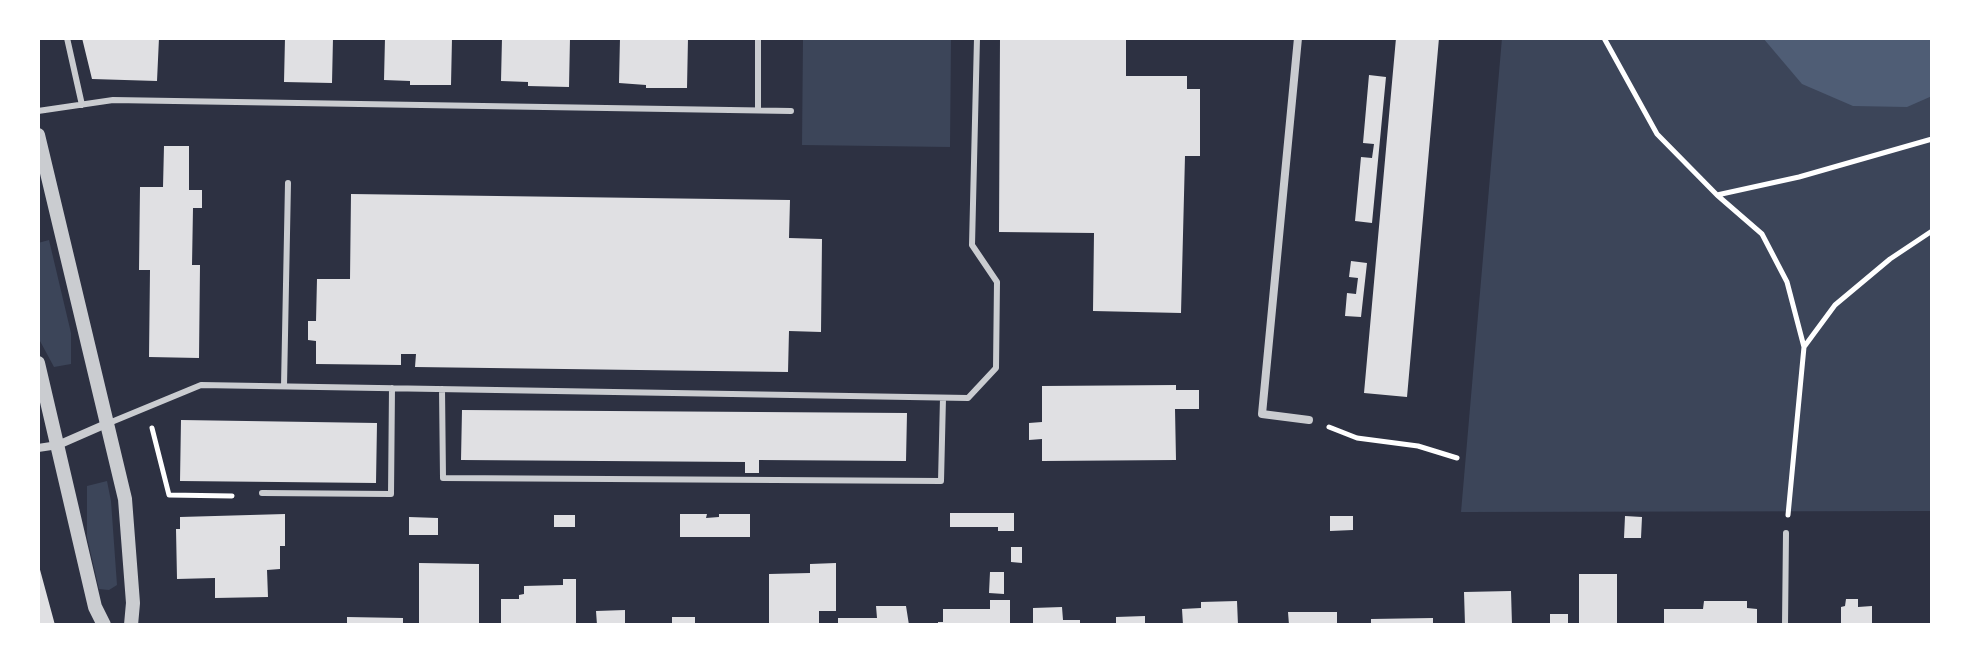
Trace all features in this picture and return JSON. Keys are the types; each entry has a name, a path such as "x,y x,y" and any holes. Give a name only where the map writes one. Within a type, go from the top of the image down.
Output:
{"street":[{"path":"1298,38 1262,414 1309,420"},
{"path":"38,135 125,499 133,603 131,625"},
{"path":"38,363 95,607 104,625"},
{"path":"38,448 58,445 106,424"}],"lane":[{"path":"67,38 82,105"},
{"path":"758,38 758,110"},
{"path":"106,424 201,385 968,398 996,368 997,282 972,245 977,38"},
{"path":"38,111 113,100 791,111"},
{"path":"284,386 288,183"},
{"path":"262,493 391,494 392,388"},
{"path":"442,389 443,478 941,481 943,398"},
{"path":"1785,625 1786,533"}],"path":[{"path":"1604,38 1657,134 1717,195 1762,234 1787,282 1804,347 1786,533"},
{"path":"1717,195 1799,177 1932,139"},
{"path":"1804,347 1835,305 1890,259 1932,231"},
{"path":"147,408 169,495 232,496"},
{"path":"1309,420 1357,438 1418,446 1457,458"}],"shaded area":[{"path":"803,38 951,38 950,147 802,145"},
{"path":"1502,38 1932,38 1932,511 1461,512"},
{"path":"1763,38 1932,38 1932,96 1907,107 1853,106 1802,84"},
{"path":"49,240 71,333 71,364 54,367 38,332 38,243"},
{"path":"107,481 117,585 109,590 99,589 87,537 87,486"}],"building":[{"path":"82,38 159,38 157,81 92,79"},
{"path":"285,38 333,38 332,83 284,82"},
{"path":"385,38 452,38 451,85 410,85 410,81 384,80"},
{"path":"502,38 570,38 569,87 528,86 528,82 501,81"},
{"path":"620,38 688,38 687,88 646,88 646,85 619,83"},
{"path":"1000,38 1126,38 1126,76 1187,76 1187,89 1200,89 1200,156 1185,156 1181,313 1093,311 1094,233 999,232"},
{"path":"1396,38 1439,38 1407,397 1364,393"},
{"path":"1369,75 1386,77 1372,223 1355,221 1361,157 1372,158 1374,144 1363,143"},
{"path":"164,146 189,146 189,190 202,190 202,208 193,208 192,265 200,265 199,358 149,357 150,270 139,270 140,187 163,187"},
{"path":"351,194 790,200 789,238 822,239 821,332 789,331 788,372 415,367 416,354 401,354 401,365 316,364 316,341 308,340 308,321 316,321 317,279 350,279"},
{"path":"1351,261 1367,263 1361,317 1345,316 1347,293 1356,294 1358,278 1349,277"},
{"path":"1176,385 1176,390 1199,390 1199,409 1175,409 1176,460 1042,461 1042,439 1029,440 1029,423 1042,422 1042,386"},
{"path":"462,410 907,413 906,461 759,460 759,473 745,473 745,462 461,460"},
{"path":"181,420 377,423 376,483 180,481"},
{"path":"950,513 1014,513 1014,531 998,531 998,527 950,527"},
{"path":"285,514 285,546 280,546 280,569 267,570 268,597 215,598 215,578 177,579 176,529 180,529 180,517"},
{"path":"680,514 707,514 706,518 719,517 719,514 750,514 750,537 680,537"},
{"path":"554,515 575,515 575,527 554,527"},
{"path":"1330,516 1353,516 1353,530 1330,531"},
{"path":"1625,516 1642,517 1641,538 1624,538"},
{"path":"409,517 438,518 438,535 409,535"},
{"path":"1011,547 1022,547 1022,563 1011,562"},
{"path":"419,563 479,564 479,625 419,625"},
{"path":"836,563 836,611 819,611 819,625 769,625 769,574 810,573 810,564"},
{"path":"39,566 55,625 38,625"},
{"path":"990,572 1004,572 1004,594 989,593"},
{"path":"1579,574 1617,574 1617,625 1579,625"},
{"path":"563,579 576,579 576,623 501,625 501,599 519,599 519,595 524,594 524,586 563,585"},
{"path":"1511,591 1512,625 1465,625 1464,592"},
{"path":"1846,599 1858,599 1858,607 1872,606 1872,625 1841,625 1841,607 1845,606"},
{"path":"990,600 1010,600 1010,625 938,625 938,622 943,622 943,609 990,609"},
{"path":"1237,601 1238,625 1183,625 1182,609 1201,608 1201,602"},
{"path":"1704,601 1747,601 1747,608 1757,609 1757,625 1664,625 1664,609 1703,609"},
{"path":"876,606 906,606 909,625 838,625 838,618 877,618"},
{"path":"1062,607 1063,620 1080,620 1080,625 1033,625 1033,608"},
{"path":"625,610 625,625 597,625 596,611"},
{"path":"1288,612 1337,612 1337,625 1289,625"},
{"path":"1550,614 1568,614 1568,625 1550,625"},
{"path":"1145,616 1145,625 1116,625 1116,617"},
{"path":"347,617 403,618 403,625 347,625"},
{"path":"672,617 695,617 695,625 672,625"},
{"path":"1433,618 1433,625 1371,625 1371,619"}]}
